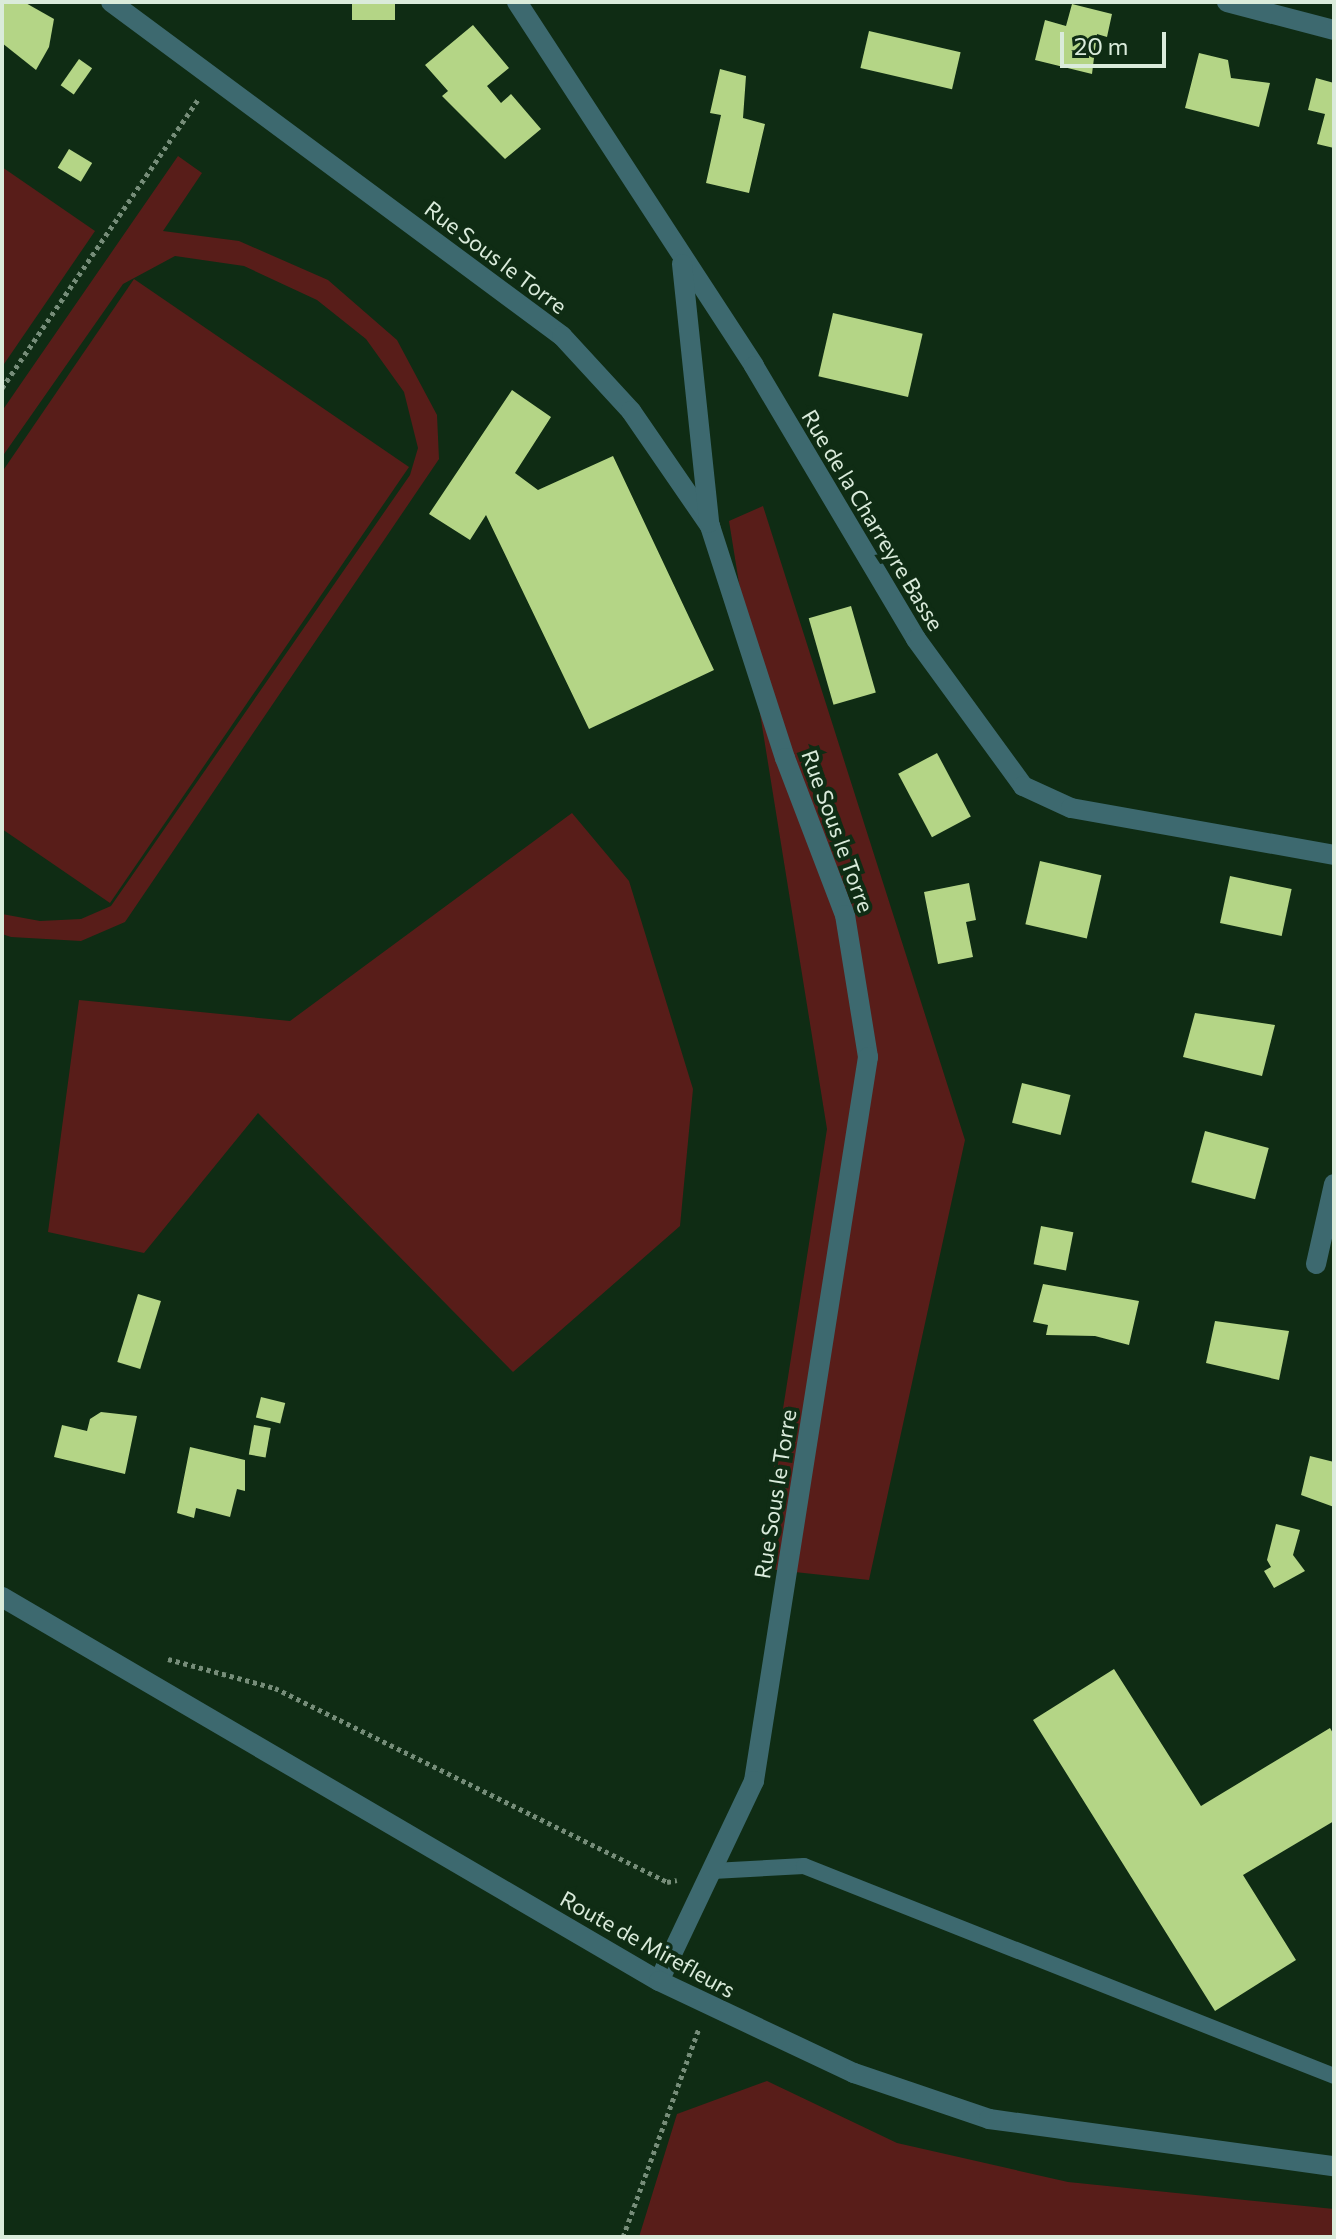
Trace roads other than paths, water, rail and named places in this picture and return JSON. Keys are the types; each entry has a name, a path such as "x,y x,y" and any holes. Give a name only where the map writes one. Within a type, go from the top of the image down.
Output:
{"street":[{"name":"Rue Sous le Torre","path":"111,2 562,336 631,411 710,526 785,758 845,915 868,1057 754,1781 659,1981"},
{"name":"Rue de la Charreyre Basse","path":"517,2 681,260 754,366 923,651 1023,786 1071,808 1334,855"},
{"path":"1227,2 1334,30"},
{"path":"681,260 710,526"},
{"path":"1316,1264 1334,1184"},
{"name":"Route de Mirefleurs","path":"2,1597 659,1981 854,2073 989,2119 1334,2166"}],"lane":[{"path":"713,1871 804,1866 1334,2076"}]}
